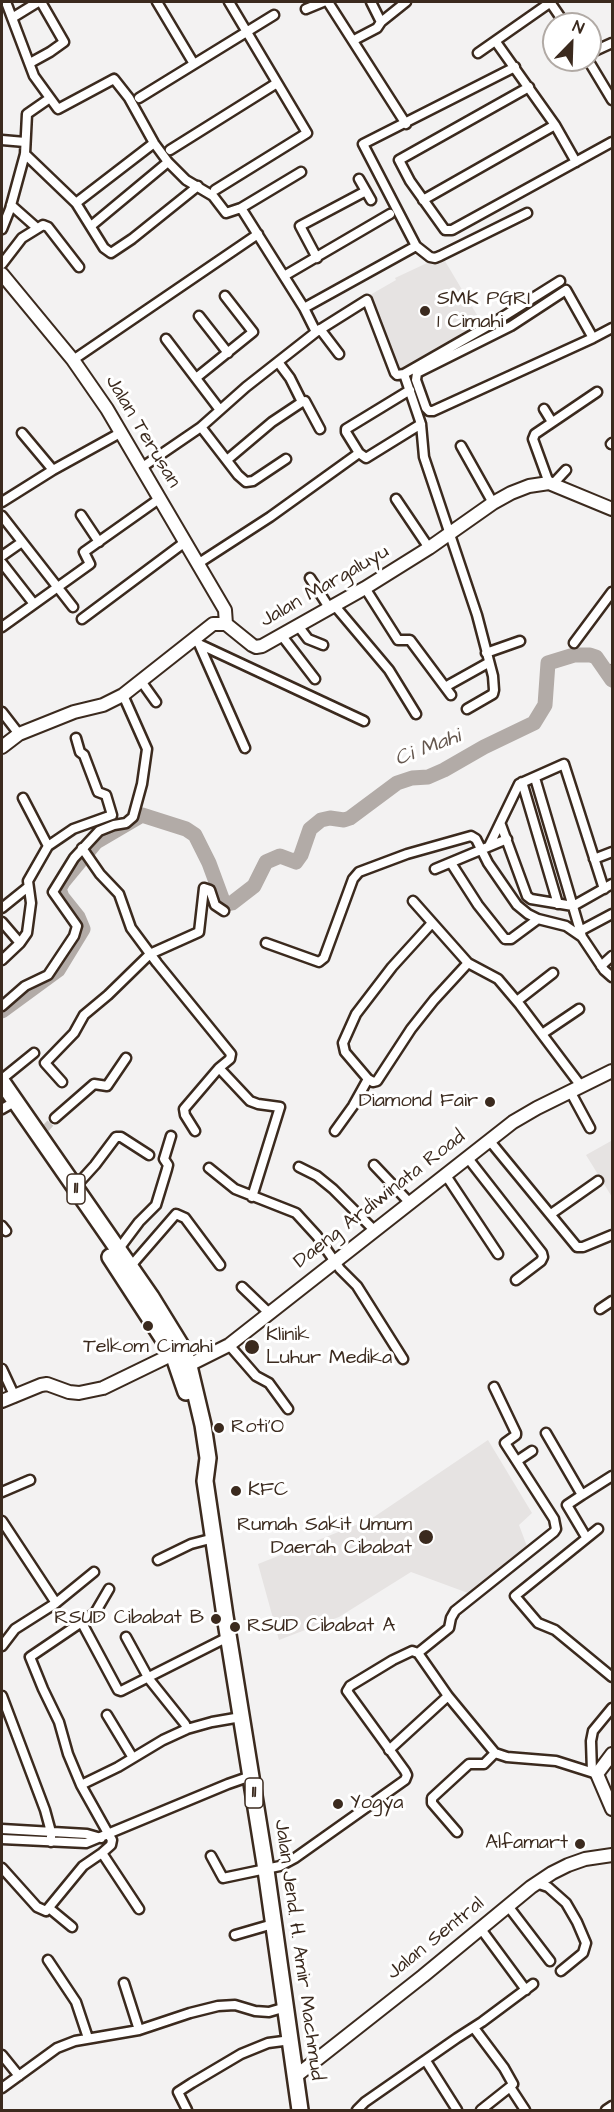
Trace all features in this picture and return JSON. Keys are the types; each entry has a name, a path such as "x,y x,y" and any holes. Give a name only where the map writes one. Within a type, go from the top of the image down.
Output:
{"highway":[{"name":"Jalan Jend. H. Amir Machmud","path":"2,1080 43,1132 75,1187 130,1266 178,1351 204,1433 208,1465 205,1476 228,1637 266,1870 300,2110"},
{"name":"Jalan Jend. H. Amir Machmud","path":"4,1103 140,1302 178,1351"}],"main road":[{"name":"Jalan Terusan","path":"2,274 73,360 107,409 199,563 225,610 226,624"},
{"name":"Jalan Margaluyu","path":"226,624 256,647 262,646 365,588 429,548 493,502 511,492 551,483"},
{"path":"551,483 612,509"},
{"path":"2,747 19,734 74,712 103,705 123,694 196,641 213,624 226,624"},
{"name":"Daeng Ardiwinata Road","path":"184,1368 229,1345 489,1140 521,1118 612,1071"},
{"path":"2,1401 48,1384 69,1392 79,1393 103,1388 178,1351"},
{"path":"612,1754 595,1773 612,1809"},
{"name":"Jalan Sentral","path":"296,2076 536,1883 568,1865 585,1859 612,1855"}],"street":[{"path":"6,2 34,76 60,110 114,79 129,98 154,143 168,162 186,180 213,196 226,213 241,208 301,172"},
{"path":"12,18 40,2 64,42 30,63"},
{"path":"158,2 194,64"},
{"path":"215,190 307,133 229,2"},
{"path":"306,9 323,2"},
{"path":"328,2 406,124"},
{"path":"371,2 381,22"},
{"path":"354,40 377,28 406,2"},
{"path":"478,53 551,2"},
{"path":"139,98 274,15"},
{"path":"496,42 555,125 576,162"},
{"path":"515,67 363,144 416,246 435,258 527,213"},
{"path":"595,72 612,100"},
{"path":"170,150 277,83"},
{"path":"529,87 400,159 399,162 423,200 445,230 452,230 612,142"},
{"path":"2,230 25,154 26,117 28,112 50,98"},
{"path":"423,200 555,125"},
{"path":"2,140 25,142"},
{"path":"76,203 154,143"},
{"path":"25,154 76,203 104,248 111,253 114,253 198,186"},
{"path":"91,226 168,162"},
{"path":"359,179 371,200"},
{"path":"317,258 300,226 366,191"},
{"path":"11,205 37,228"},
{"path":"241,208 318,331 339,354"},
{"path":"284,276 390,214"},
{"path":"2,264 16,244 43,225 48,227 79,267"},
{"path":"73,360 258,234"},
{"path":"304,308 416,246"},
{"path":"141,468 201,427 318,331 367,300 395,373 404,375 560,281"},
{"path":"593,338 568,290 564,290 512,326 417,372 416,380 426,408 433,411 593,338 612,328"},
{"path":"196,378 253,332 225,296"},
{"path":"199,316 228,353"},
{"path":"166,339 220,410"},
{"path":"278,362 303,402 305,401 320,429"},
{"path":"404,375 421,424 424,457 477,615 493,676 493,694 467,709"},
{"path":"410,390 346,429 359,453 366,458 421,424"},
{"path":"566,470 551,483 533,439 534,434 597,392"},
{"path":"227,460 272,422 303,402"},
{"path":"544,409 552,422"},
{"path":"201,427 246,482 251,482 286,459"},
{"path":"22,433 53,470"},
{"path":"2,502 53,470 120,433"},
{"path":"462,446 493,502"},
{"path":"199,563 270,517 359,453"},
{"path":"2,624 90,564 84,552 159,499"},
{"path":"396,499 429,548"},
{"path":"81,515 99,542"},
{"path":"2,516 73,607"},
{"path":"2,556 22,542"},
{"path":"82,619 185,542"},
{"path":"2,562 34,604"},
{"path":"310,578 332,607 389,670 416,714"},
{"path":"365,588 398,640 410,640 451,695"},
{"path":"574,643 612,592"},
{"path":"299,627 308,639 323,645"},
{"path":"282,636 315,679"},
{"path":"196,641 364,721"},
{"path":"196,641 245,748"},
{"path":"486,653 520,641"},
{"path":"445,687 488,663"},
{"path":"141,681 156,702"},
{"path":"2,1006 25,986 48,975 74,936 78,926 53,892 74,858 99,831 126,823 133,817 142,784 147,749 123,694"},
{"path":"2,712 19,734"},
{"path":"76,738 80,752 83,753 99,792 106,795 114,825"},
{"path":"486,848 501,825 516,789 522,782 561,765 566,766 604,889"},
{"path":"535,778 581,934 601,966 612,977"},
{"path":"522,782 558,904"},
{"path":"23,798 48,846"},
{"path":"2,960 27,933 31,909 28,888 31,875 48,846 73,829 112,815"},
{"path":"501,825 527,896 536,901 573,906 612,884"},
{"path":"266,944 319,962 324,958 353,879 359,872 407,854 471,836 486,848 488,862 517,905 538,919 566,926 581,934"},
{"path":"435,869 507,839"},
{"path":"83,850 100,874 119,894 131,928 231,1054 231,1057 184,1109 195,1131"},
{"path":"594,860 612,852"},
{"path":"451,863 478,905 505,939 511,939 538,919"},
{"path":"2,908 28,888"},
{"path":"62,1082 45,1063 74,1033 84,1015 150,954 199,932 204,888 210,890 215,904 224,911"},
{"path":"413,901 468,963 498,979 517,1001 542,1034 576,1089 590,1128"},
{"path":"581,934 612,914"},
{"path":"2,922 20,943"},
{"path":"432,923 392,967 356,1014 343,1043 345,1052 368,1079 372,1082 377,1081 411,1029 468,963"},
{"path":"601,966 612,956"},
{"path":"517,1001 553,973"},
{"path":"542,1034 579,1009"},
{"path":"2,1080 34,1053"},
{"path":"55,1118 94,1084 107,1086 126,1058"},
{"path":"219,1068 250,1101 280,1107 252,1197"},
{"path":"335,1131 353,1106 368,1079"},
{"path":"118,1250 139,1222 156,1205 168,1169 164,1159 171,1136"},
{"path":"75,1187 116,1137 121,1137 149,1155"},
{"path":"489,1140 579,1248 612,1235"},
{"path":"467,1157 542,1253 541,1261 516,1280"},
{"path":"374,1165 409,1202"},
{"path":"299,1167 317,1176 333,1189 374,1230"},
{"path":"209,1168 235,1189 296,1214 317,1236 348,1279 357,1286 403,1359"},
{"path":"445,1174 498,1254"},
{"path":"551,1214 598,1181"},
{"path":"130,1266 176,1214 185,1218 220,1265"},
{"path":"242,1287 268,1312"},
{"path":"600,1310 612,1301"},
{"path":"229,1345 256,1377 269,1383 288,1409"},
{"path":"2,1369 15,1397"},
{"path":"418,1653 449,1628 454,1611 556,1529 554,1519 505,1442 516,1433 494,1387"},
{"path":"546,1433 582,1495"},
{"path":"517,1461 532,1451"},
{"path":"586,1538 567,1505 612,1476"},
{"path":"2,1492 30,1480"},
{"path":"2,1521 56,1603"},
{"path":"598,1529 549,1570 516,1593 515,1598 538,1623 555,1630 612,1677"},
{"path":"158,1560 191,1544 214,1538"},
{"path":"2,1646 15,1629 56,1603 94,1572"},
{"path":"105,1836 68,1754 58,1722 30,1657 95,1613 109,1589"},
{"path":"82,1623 118,1690 121,1691 149,1679 228,1637"},
{"path":"126,1637 149,1679 187,1729"},
{"path":"211,1856 223,1878 280,1866 295,1858 405,1780 407,1775 405,1771 347,1691 350,1686 412,1651 418,1653 448,1696 495,1753 507,1757 556,1761 595,1773 591,1741 593,1731 612,1708"},
{"path":"2,1696 45,1810 51,1832 51,1842"},
{"path":"389,1750 448,1696"},
{"path":"107,1715 133,1758"},
{"path":"81,1785 187,1729 241,1717"},
{"path":"457,1832 432,1803 432,1798 470,1764 484,1764 495,1753"},
{"path":"2,1839 86,1843 251,1776"},
{"path":"2,1829 87,1833 105,1836 112,1840 111,1845 102,1854 83,1866 46,1911 37,1907 2,1868"},
{"path":"102,1854 139,1909"},
{"path":"536,1883 548,1887 566,1903 585,1943 583,1953 561,1971"},
{"path":"508,1906 550,1961"},
{"path":"49,1908 72,1927"},
{"path":"235,1935 273,1924"},
{"path":"357,2110 365,2102 530,1987 481,1929"},
{"path":"48,1960 76,2002 88,2038"},
{"path":"124,1983 139,2030"},
{"path":"2,2088 57,2048 88,2038 139,2030 218,2006 235,2005 255,2011 269,2012 286,2007"},
{"path":"474,2028 513,2084 481,2110"},
{"path":"187,2110 178,2092 241,2054 268,2043 291,2040"},
{"path":"2,2055 19,2076"},
{"path":"426,2061 457,2110"},
{"path":"510,2088 525,2110"},
{"path":"606,2110 612,2106"}],"shaded area":[{"name":"SMK PGRI 1 Cimahi","path":"442,256 483,325 397,375 370,295 396,280 395,278"},
{"path":"611,1141 612,1143 612,1197 586,1155"},
{"name":"Rumah Sakit Umum Daerah Cibabat","path":"488,1440 532,1513 519,1525 528,1549 468,1593 411,1572 339,1617 279,1640 258,1564 371,1519"}],"waterway":[{"name":"Ci Mahi","path":"2,1011 58,970 83,929 78,917 62,897 59,889 63,882 96,842 142,815 186,829 195,835 209,863 223,901 227,904 232,903 254,886 266,862 280,856 296,862 301,855 310,829 321,820 350,818 397,783 412,778 428,777 444,770 484,747 534,723 545,705 548,663 574,655 590,655 596,657 612,680"},
{"path":"606,670 612,664"}],"tunnel":[{"path":"45,1129 55,1118"}],"place":[{"name":"SMK PGRI 1 Cimahi","path":"425,311"},
{"name":"Diamond Fair","path":"490,1102"},
{"name":"Telkom Cimahi","path":"148,1326"},
{"name":"Klinik Luhur Medika","path":"252,1347"},
{"name":"Roti'O","path":"219,1428"},
{"name":"KFC","path":"236,1491"},
{"name":"Rumah Sakit Umum Daerah Cibabat","path":"426,1537"},
{"name":"RSUD Cibabat B","path":"216,1619"},
{"name":"RSUD Cibabat A","path":"235,1627"},
{"name":"Yogya","path":"338,1804"},
{"name":"Alfamart","path":"580,1844"}]}
